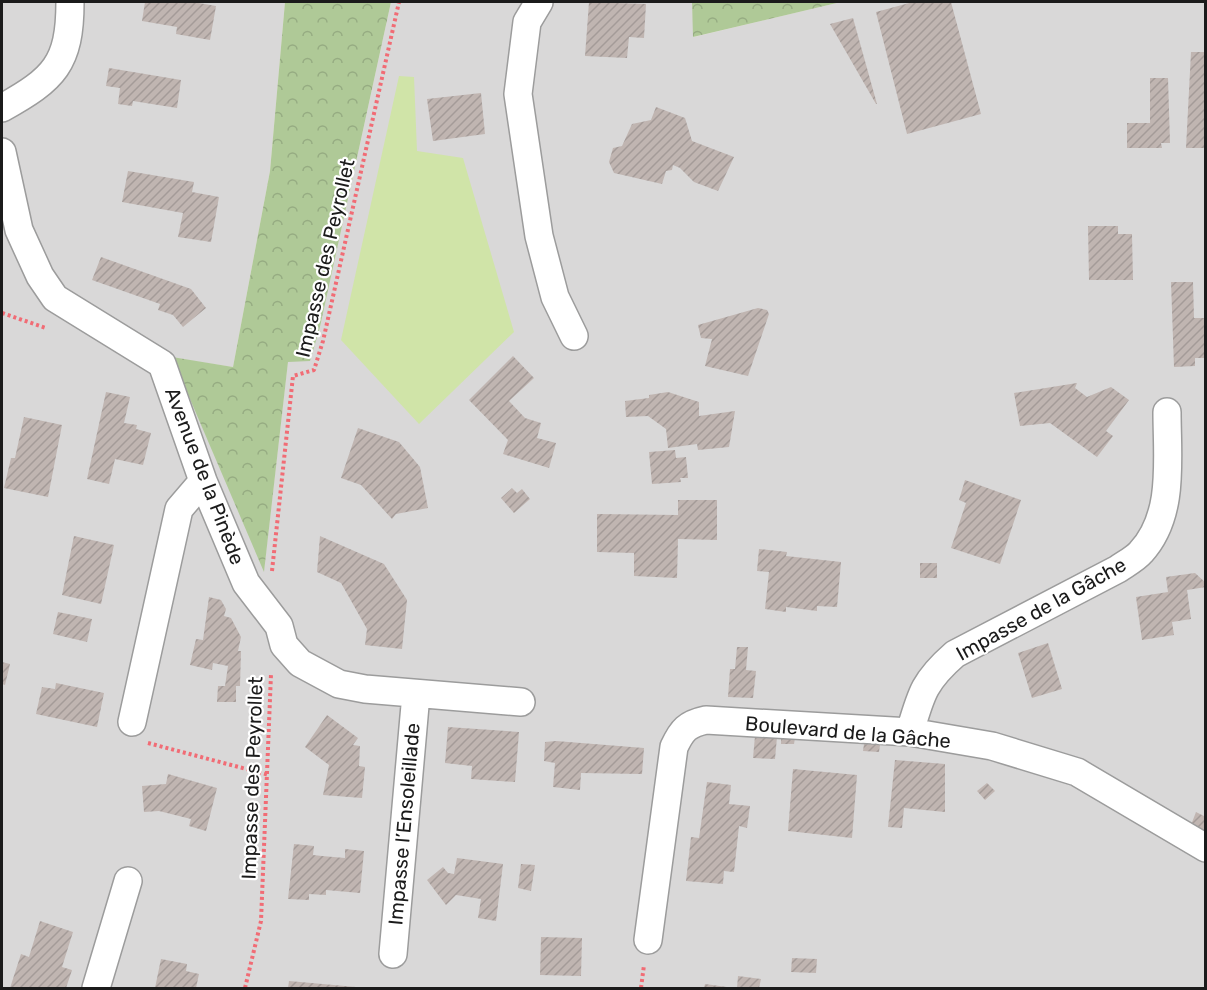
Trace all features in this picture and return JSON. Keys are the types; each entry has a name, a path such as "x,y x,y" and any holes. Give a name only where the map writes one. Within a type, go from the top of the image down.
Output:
{"street":[{"path":"2,108 37,88 62,60 70,30 70,2"},
{"path":"539,2 527,21 518,94 539,236 555,297 574,336"},
{"name":"Avenue de la Pinède","path":"2,152 19,230 39,276 55,298 162,364 203,481 246,583 279,626 284,645 300,663 339,684 416,694 521,702"},
{"name":"Impasse de la Gâche","path":"910,732 923,690 936,671 955,654 1118,569 1141,552 1161,521 1166,502 1167,412"},
{"path":"132,722 179,509 203,481"},
{"name":"Impasse l’Ensoleillade","path":"393,954 416,694"},
{"name":"Boulevard de la Gâche","path":"648,940 674,747 681,732 690,724 706,720 910,732 992,746 1077,772 1206,848"},
{"path":"96,988 129,881"}],"path":[{"name":"Impasse des Peyrollet","path":"271,580 293,376 314,370 323,341 399,2"},
{"name":"Impasse des Peyrollet","path":"244,988 261,921 269,775 272,655 284,645"},
{"path":"132,722 138,741 269,775"}],"shaded area":[{"path":"2,2 285,2 270,171 233,367 173,358 264,570 288,361 320,327 391,2 692,2 694,37 841,2 1205,2 1205,988 2,988"}],"green space":[{"path":"285,2 391,2 320,327 310,361 288,362 264,572 172,357 233,367 270,171"},
{"path":"692,2 841,2 693,37"},
{"path":"399,76 414,77 417,151 463,158 514,332 419,424 341,340"}],"building":[{"path":"145,2 193,2 216,6 210,40 176,34 177,27 142,21"},
{"path":"589,2 646,4 644,38 629,37 627,58 585,56"},
{"path":"913,2 951,2 981,114 907,134 876,12"},
{"path":"853,18 877,104 830,24"},
{"path":"1191,52 1206,52 1206,148 1186,148"},
{"path":"109,68 181,80 177,108 133,101 132,106 118,104 120,88 106,86"},
{"path":"1150,78 1168,78 1170,143 1161,143 1162,148 1127,148 1127,123 1150,123"},
{"path":"481,93 485,134 433,141 427,99"},
{"path":"656,107 685,118 692,141 734,157 718,191 694,182 680,168 673,165 672,170 666,171 662,184 614,173 609,162 613,148 622,146 632,124 651,120"},
{"path":"128,171 194,182 192,192 219,197 211,242 178,237 183,213 122,202"},
{"path":"1088,226 1118,226 1118,234 1132,234 1133,280 1089,280"},
{"path":"101,257 191,289 206,308 183,327 173,315 158,310 160,304 92,280"},
{"path":"1171,282 1193,282 1194,318 1206,318 1206,358 1195,358 1195,366 1174,367"},
{"path":"758,308 767,310 769,314 748,376 705,366 712,339 701,338 698,325"},
{"path":"513,356 534,378 509,401 525,418 541,423 537,438 556,443 549,468 503,454 508,440 469,400"},
{"path":"1077,383 1075,388 1087,397 1111,387 1129,400 1106,431 1113,436 1097,457 1050,423 1020,426 1014,393"},
{"path":"106,392 130,397 124,423 137,425 136,429 151,433 143,465 115,459 109,484 87,479"},
{"path":"668,392 699,402 699,416 735,411 729,447 698,450 697,444 668,448 666,429 648,416 626,417 625,401 649,398 649,395"},
{"path":"24,417 62,425 48,497 4,488 11,458 15,458"},
{"path":"358,428 399,442 420,467 428,508 396,514 392,519 361,485 341,478"},
{"path":"675,450 676,458 686,457 688,478 680,478 681,482 652,484 649,452"},
{"path":"965,480 1021,500 1000,564 951,548 966,503 959,500"},
{"path":"512,488 517,493 522,489 530,499 514,513 501,498"},
{"path":"678,500 717,500 717,540 678,539 677,578 634,576 634,553 597,552 597,514 678,515"},
{"path":"74,536 114,545 101,604 62,595"},
{"path":"320,536 384,564 407,600 402,649 365,645 367,629 341,583 317,572"},
{"path":"759,549 787,552 786,556 841,562 837,607 817,606 817,611 786,607 786,612 765,609 769,572 757,571"},
{"path":"920,563 937,563 937,578 920,578"},
{"path":"1195,573 1206,583 1206,587 1187,590 1191,619 1172,622 1174,635 1142,640 1136,597 1168,592 1166,577"},
{"path":"209,597 221,600 226,609 224,616 231,618 241,637 238,651 241,651 240,686 236,686 236,702 217,702 218,686 225,686 228,666 213,663 212,670 190,665 196,639 203,640"},
{"path":"58,612 92,619 87,642 53,634"},
{"path":"1048,643 1062,689 1032,698 1018,653"},
{"path":"737,647 748,647 746,670 756,671 753,698 728,697 730,669 735,669"},
{"path":"2,662 10,664 5,685 2,684"},
{"path":"56,683 104,693 97,727 36,714 42,687 55,689"},
{"path":"327,715 358,738 353,745 360,746 359,766 365,767 362,798 323,795 329,765 305,747"},
{"path":"448,727 519,732 515,782 471,779 472,766 445,763"},
{"path":"755,736 777,737 775,759 753,758"},
{"path":"781,737 795,738 794,744 781,744"},
{"path":"545,742 644,748 642,774 581,773 580,790 553,787 555,763 544,761"},
{"path":"864,744 880,745 879,752 863,751"},
{"path":"895,760 945,764 945,812 904,808 902,828 888,827"},
{"path":"793,769 857,775 852,838 788,831"},
{"path":"168,774 217,788 206,831 189,826 191,819 159,811 144,812 142,786 166,784"},
{"path":"707,782 731,785 729,804 750,806 747,828 739,826 734,872 724,871 723,884 686,881 691,837 699,838"},
{"path":"987,783 995,791 985,800 977,791"},
{"path":"1196,812 1206,817 1204,831 1191,825"},
{"path":"294,844 314,846 313,855 322,856 345,858 345,849 364,851 360,893 326,890 326,895 309,894 309,900 288,899"},
{"path":"457,858 503,864 496,921 478,918 481,899 456,895 446,905 427,880 443,867 448,873 454,874"},
{"path":"521,864 535,865 531,891 518,888"},
{"path":"40,921 73,932 62,967 72,970 66,988 10,988 21,954 29,957"},
{"path":"541,937 582,938 581,976 540,975"},
{"path":"792,958 817,959 816,973 791,972"},
{"path":"161,959 187,964 186,971 199,974 196,988 155,988"},
{"path":"738,976 761,979 759,988 737,988"},
{"path":"289,981 356,987 356,988 288,988"},
{"path":"705,984 727,987 727,988 704,988"}]}
